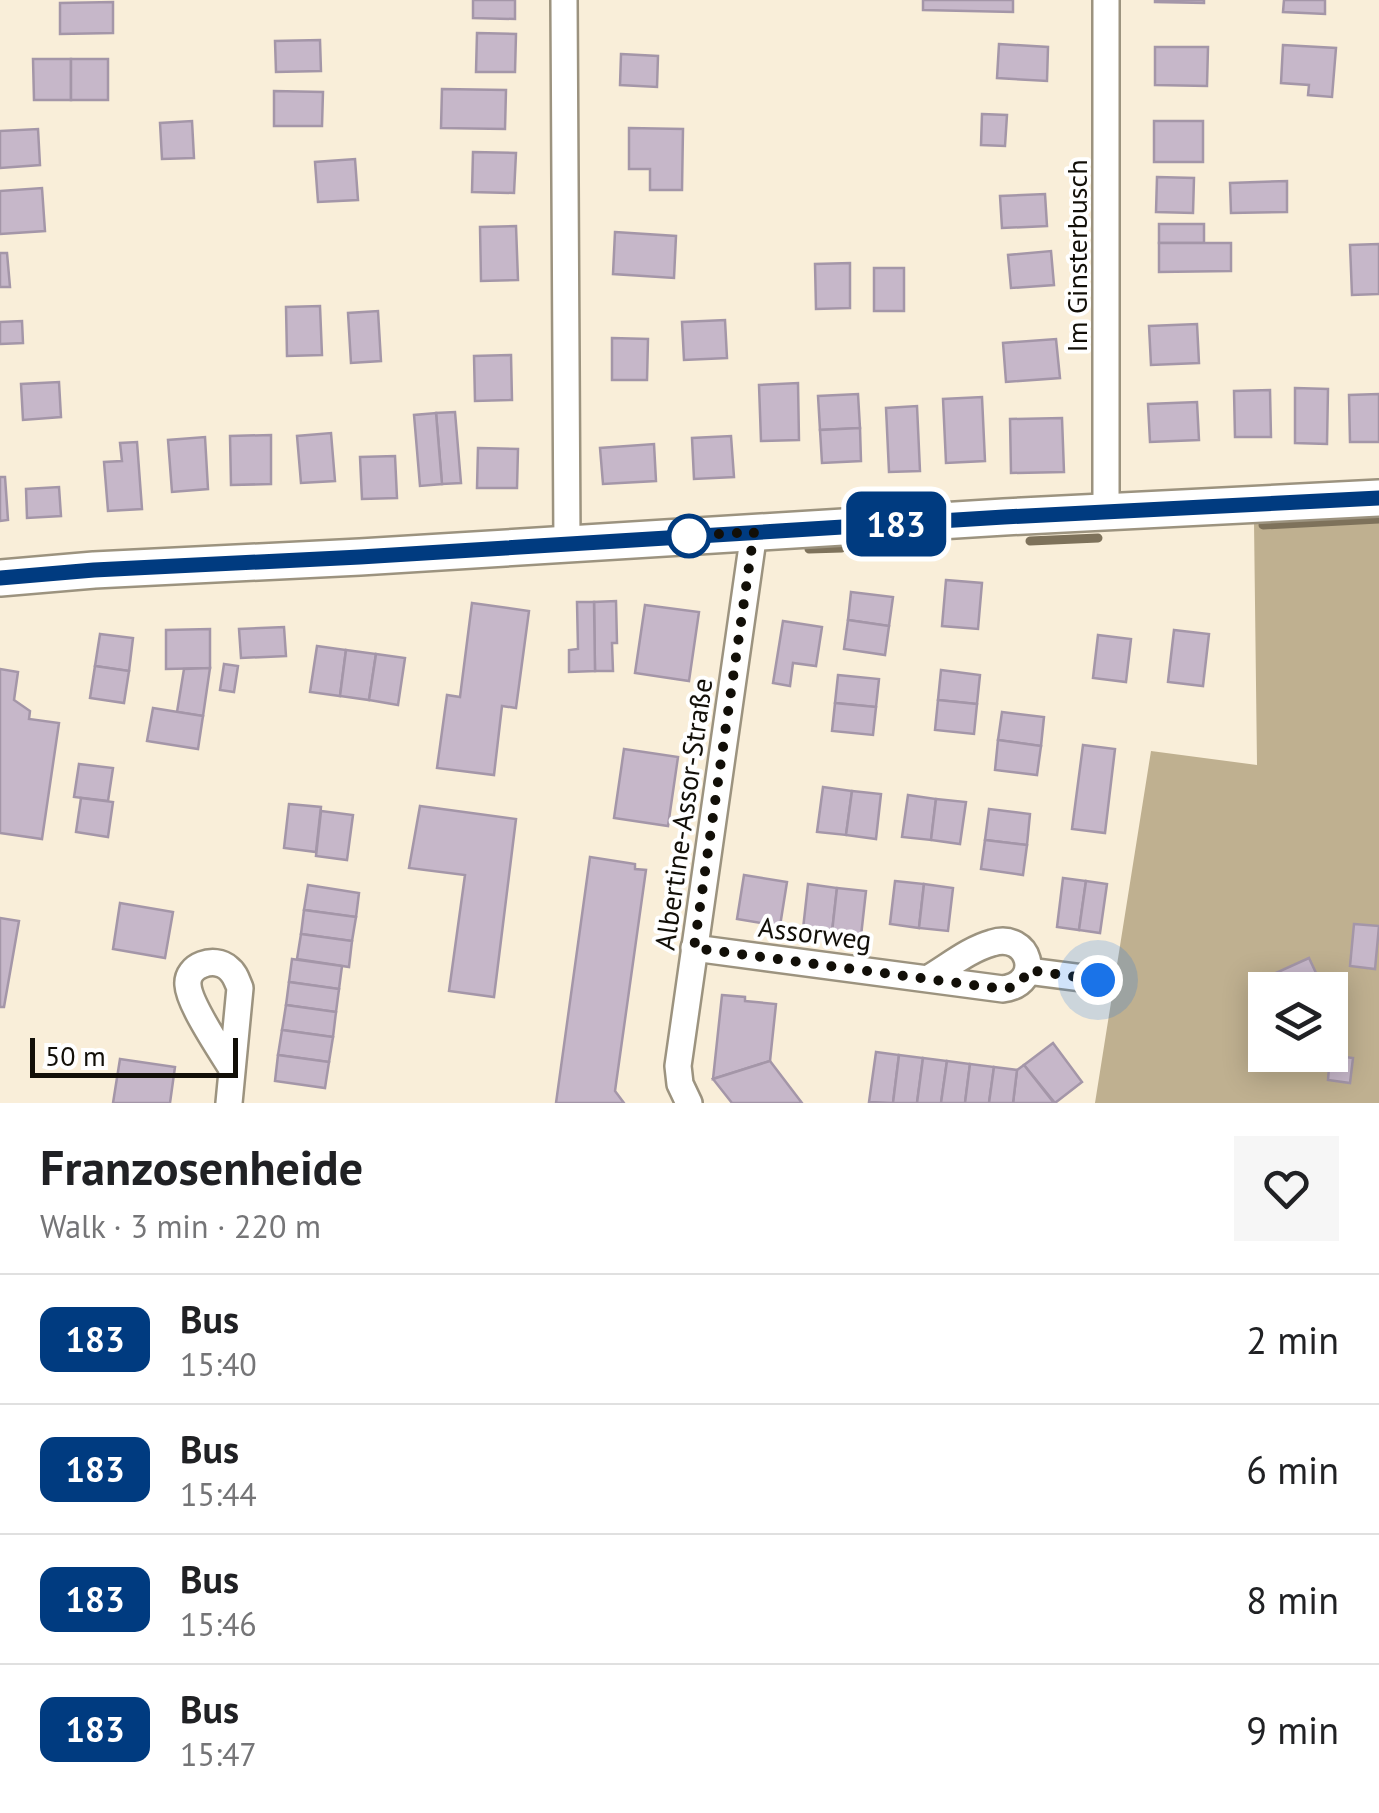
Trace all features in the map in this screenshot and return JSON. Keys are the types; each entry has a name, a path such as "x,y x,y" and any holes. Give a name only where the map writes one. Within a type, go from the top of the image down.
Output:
{"street":[{"path":"564,0 567,544"},
{"name":"Im Ginsterbusch","path":"1106,0 1106,512"},
{"path":"0,578 1379,498"},
{"name":"Albertine-Assor-Straße","path":"689,1103 680,1084 678,1066 754,532"},
{"path":"929,978 991,943 1004,941 1024,951 1028,970 1098,980"},
{"name":"Assorweg","path":"694,948 1003,989 1016,987 1028,970"},
{"path":"228,1103 232,1069"}],"shaded area":[{"path":"1254,522 1379,522 1379,1103 1095,1103 1151,751 1257,765"}],"building":[{"path":"473,0 515,0 515,19 473,18"},
{"path":"923,0 1013,0 1013,12 923,10"},
{"path":"1204,0 1204,3 1155,2"},
{"path":"1284,0 1325,0 1325,14 1283,12"},
{"path":"113,2 113,33 60,34 60,3"},
{"path":"477,33 516,34 515,72 476,72"},
{"path":"320,40 321,71 276,72 275,41"},
{"path":"999,44 1048,47 1047,81 997,78"},
{"path":"1283,45 1336,48 1332,97 1308,95 1309,85 1281,83"},
{"path":"1155,47 1208,47 1207,86 1155,85"},
{"path":"621,54 658,56 657,87 620,85"},
{"path":"33,59 71,59 71,100 34,100"},
{"path":"71,59 108,59 108,100 71,100"},
{"path":"442,89 506,90 505,129 441,128"},
{"path":"274,91 323,92 322,126 274,126"},
{"path":"982,114 1007,115 1005,146 981,145"},
{"path":"192,121 194,158 162,159 160,123"},
{"path":"1154,121 1203,121 1203,162 1154,162"},
{"path":"629,128 683,129 682,190 650,190 650,169 629,169"},
{"path":"38,129 40,165 0,168 0,131"},
{"path":"473,152 516,153 514,193 472,192"},
{"path":"355,159 358,200 318,202 315,162"},
{"path":"1157,177 1194,178 1193,213 1156,212"},
{"path":"1287,181 1287,212 1231,213 1230,183"},
{"path":"42,188 45,231 0,234 0,191"},
{"path":"1045,194 1047,226 1002,228 1000,196"},
{"path":"1159,224 1204,224 1204,243 1159,243"},
{"path":"516,226 518,280 481,281 480,227"},
{"path":"615,232 676,236 674,278 613,274"},
{"path":"1159,243 1231,243 1231,271 1159,272"},
{"path":"1379,244 1379,294 1352,295 1350,245"},
{"path":"1051,251 1054,285 1011,288 1008,255"},
{"path":"0,253 7,253 10,287 0,287"},
{"path":"850,263 850,308 816,309 815,264"},
{"path":"874,268 904,268 904,311 874,311"},
{"path":"320,306 322,355 287,356 286,307"},
{"path":"378,311 381,361 351,363 348,313"},
{"path":"725,320 727,358 684,360 682,322"},
{"path":"22,321 23,343 0,344 0,322"},
{"path":"1197,324 1199,363 1151,365 1149,326"},
{"path":"612,338 648,339 647,380 612,380"},
{"path":"1056,339 1060,378 1006,382 1003,343"},
{"path":"511,355 512,400 475,401 474,356"},
{"path":"59,382 61,417 23,420 21,384"},
{"path":"798,383 799,440 761,441 759,385"},
{"path":"1295,388 1328,389 1327,444 1295,443"},
{"path":"1270,390 1271,437 1235,437 1234,391"},
{"path":"858,394 860,428 820,430 818,396"},
{"path":"1379,394 1379,442 1350,442 1349,395"},
{"path":"982,397 985,461 946,463 943,399"},
{"path":"1197,402 1199,440 1150,442 1148,404"},
{"path":"917,406 920,471 889,472 886,408"},
{"path":"455,412 461,483 442,484 436,413"},
{"path":"436,413 442,484 420,486 414,415"},
{"path":"1062,418 1064,472 1011,473 1010,419"},
{"path":"860,428 861,461 822,463 820,430"},
{"path":"331,433 335,481 301,483 297,436"},
{"path":"271,435 271,484 231,485 230,436"},
{"path":"731,436 734,477 694,479 692,438"},
{"path":"205,437 208,489 172,492 168,440"},
{"path":"137,442 142,509 108,511 104,462 122,461 120,443"},
{"path":"654,444 656,481 603,484 600,448"},
{"path":"478,448 518,449 517,488 477,488"},
{"path":"395,456 397,498 362,499 360,457"},
{"path":"0,477 5,477 8,520 0,521"},
{"path":"59,487 61,516 27,518 26,489"},
{"path":"946,580 982,583 978,629 942,626"},
{"path":"851,592 893,597 889,626 848,620"},
{"path":"616,601 613,671 595,671 594,602"},
{"path":"577,602 594,602 595,671 569,672 569,650 578,649"},
{"path":"472,603 529,611 516,708 502,706 494,775 437,768 447,695 460,697"},
{"path":"645,605 699,612 689,681 635,673"},
{"path":"848,620 889,626 885,655 844,649"},
{"path":"783,621 822,627 816,666 793,663 790,686 773,683"},
{"path":"284,627 286,656 241,658 239,629"},
{"path":"210,629 210,668 166,669 166,630"},
{"path":"1174,630 1209,634 1203,686 1168,682"},
{"path":"100,634 133,638 129,671 95,666"},
{"path":"1098,635 1131,639 1126,682 1093,678"},
{"path":"317,646 346,650 340,696 310,692"},
{"path":"346,650 376,654 369,700 340,696"},
{"path":"376,654 405,658 398,705 369,700"},
{"path":"224,664 238,666 234,692 220,690"},
{"path":"95,666 129,671 124,703 90,698"},
{"path":"210,668 203,716 177,712 184,669"},
{"path":"0,669 18,672 14,700 30,711 29,719 59,723 42,839 0,833"},
{"path":"941,670 980,675 977,704 938,700"},
{"path":"838,675 879,679 876,707 835,703"},
{"path":"938,700 977,704 974,734 935,730"},
{"path":"835,703 876,707 873,735 832,731"},
{"path":"153,708 203,716 198,749 147,741"},
{"path":"1002,712 1044,717 1041,746 998,740"},
{"path":"998,740 1041,746 1037,775 995,770"},
{"path":"1083,745 1115,749 1105,833 1072,829"},
{"path":"624,749 678,757 668,826 614,818"},
{"path":"79,764 113,768 108,801 74,797"},
{"path":"823,787 852,791 846,835 817,832"},
{"path":"852,791 881,794 876,839 846,835"},
{"path":"908,795 936,799 931,840 902,837"},
{"path":"81,798 113,802 108,837 76,832"},
{"path":"936,799 966,802 960,844 931,840"},
{"path":"289,804 321,807 316,852 284,848"},
{"path":"420,806 516,819 494,997 449,991 465,875 409,868"},
{"path":"989,809 1030,814 1027,845 985,840"},
{"path":"321,811 353,815 347,860 316,856"},
{"path":"985,840 1027,845 1023,875 981,869"},
{"path":"590,857 635,864 635,869 646,870 615,1091 624,1103 556,1103"},
{"path":"744,875 787,882 780,926 737,919"},
{"path":"1063,878 1086,881 1079,930 1057,927"},
{"path":"895,881 924,884 919,928 890,924"},
{"path":"1086,881 1107,884 1100,933 1079,930"},
{"path":"808,884 837,888 832,932 803,929"},
{"path":"924,884 953,888 948,931 919,928"},
{"path":"308,885 359,893 356,917 304,910"},
{"path":"837,888 866,891 861,936 832,932"},
{"path":"120,903 173,912 165,958 113,949"},
{"path":"304,910 356,917 352,941 301,934"},
{"path":"0,918 19,921 4,1007 0,1007"},
{"path":"1354,924 1379,926 1375,969 1350,966"},
{"path":"301,934 352,941 349,967 297,959"},
{"path":"1309,958 1316,972 1278,972"},
{"path":"292,959 342,966 339,989 289,982"},
{"path":"289,982 339,989 336,1012 286,1005"},
{"path":"722,995 776,1004 770,1061 713,1079"},
{"path":"286,1005 336,1012 333,1037 282,1030"},
{"path":"282,1030 333,1037 329,1062 278,1055"},
{"path":"1053,1043 1082,1082 1055,1103 1024,1065"},
{"path":"876,1052 899,1055 893,1103 869,1102"},
{"path":"278,1055 329,1062 325,1088 275,1081"},
{"path":"899,1055 923,1058 917,1103 893,1103"},
{"path":"1348,1057 1353,1058 1350,1083 1328,1080 1329,1072 1348,1072"},
{"path":"923,1058 947,1061 941,1103 917,1103"},
{"path":"120,1059 175,1067 170,1103 113,1103"},
{"path":"770,1061 802,1103 732,1103 713,1079"},
{"path":"947,1061 970,1064 965,1103 941,1103"},
{"path":"970,1064 994,1067 989,1103 965,1103"},
{"path":"1024,1065 1054,1103 1013,1103 1017,1070"},
{"path":"994,1067 1017,1070 1013,1103 989,1103"}],"waterway":[{"path":"1263,525 1379,519"},
{"path":"1030,541 1098,538"},
{"path":"906,545 922,544"},
{"path":"859,547 881,547"},
{"path":"809,549 842,548"}],"bus line":[{"name":"183","path":"0,578 1379,498"}],"route":[{"path":"689,536 754,532 694,948 1003,989 1016,987 1028,970 1098,980"}]}
